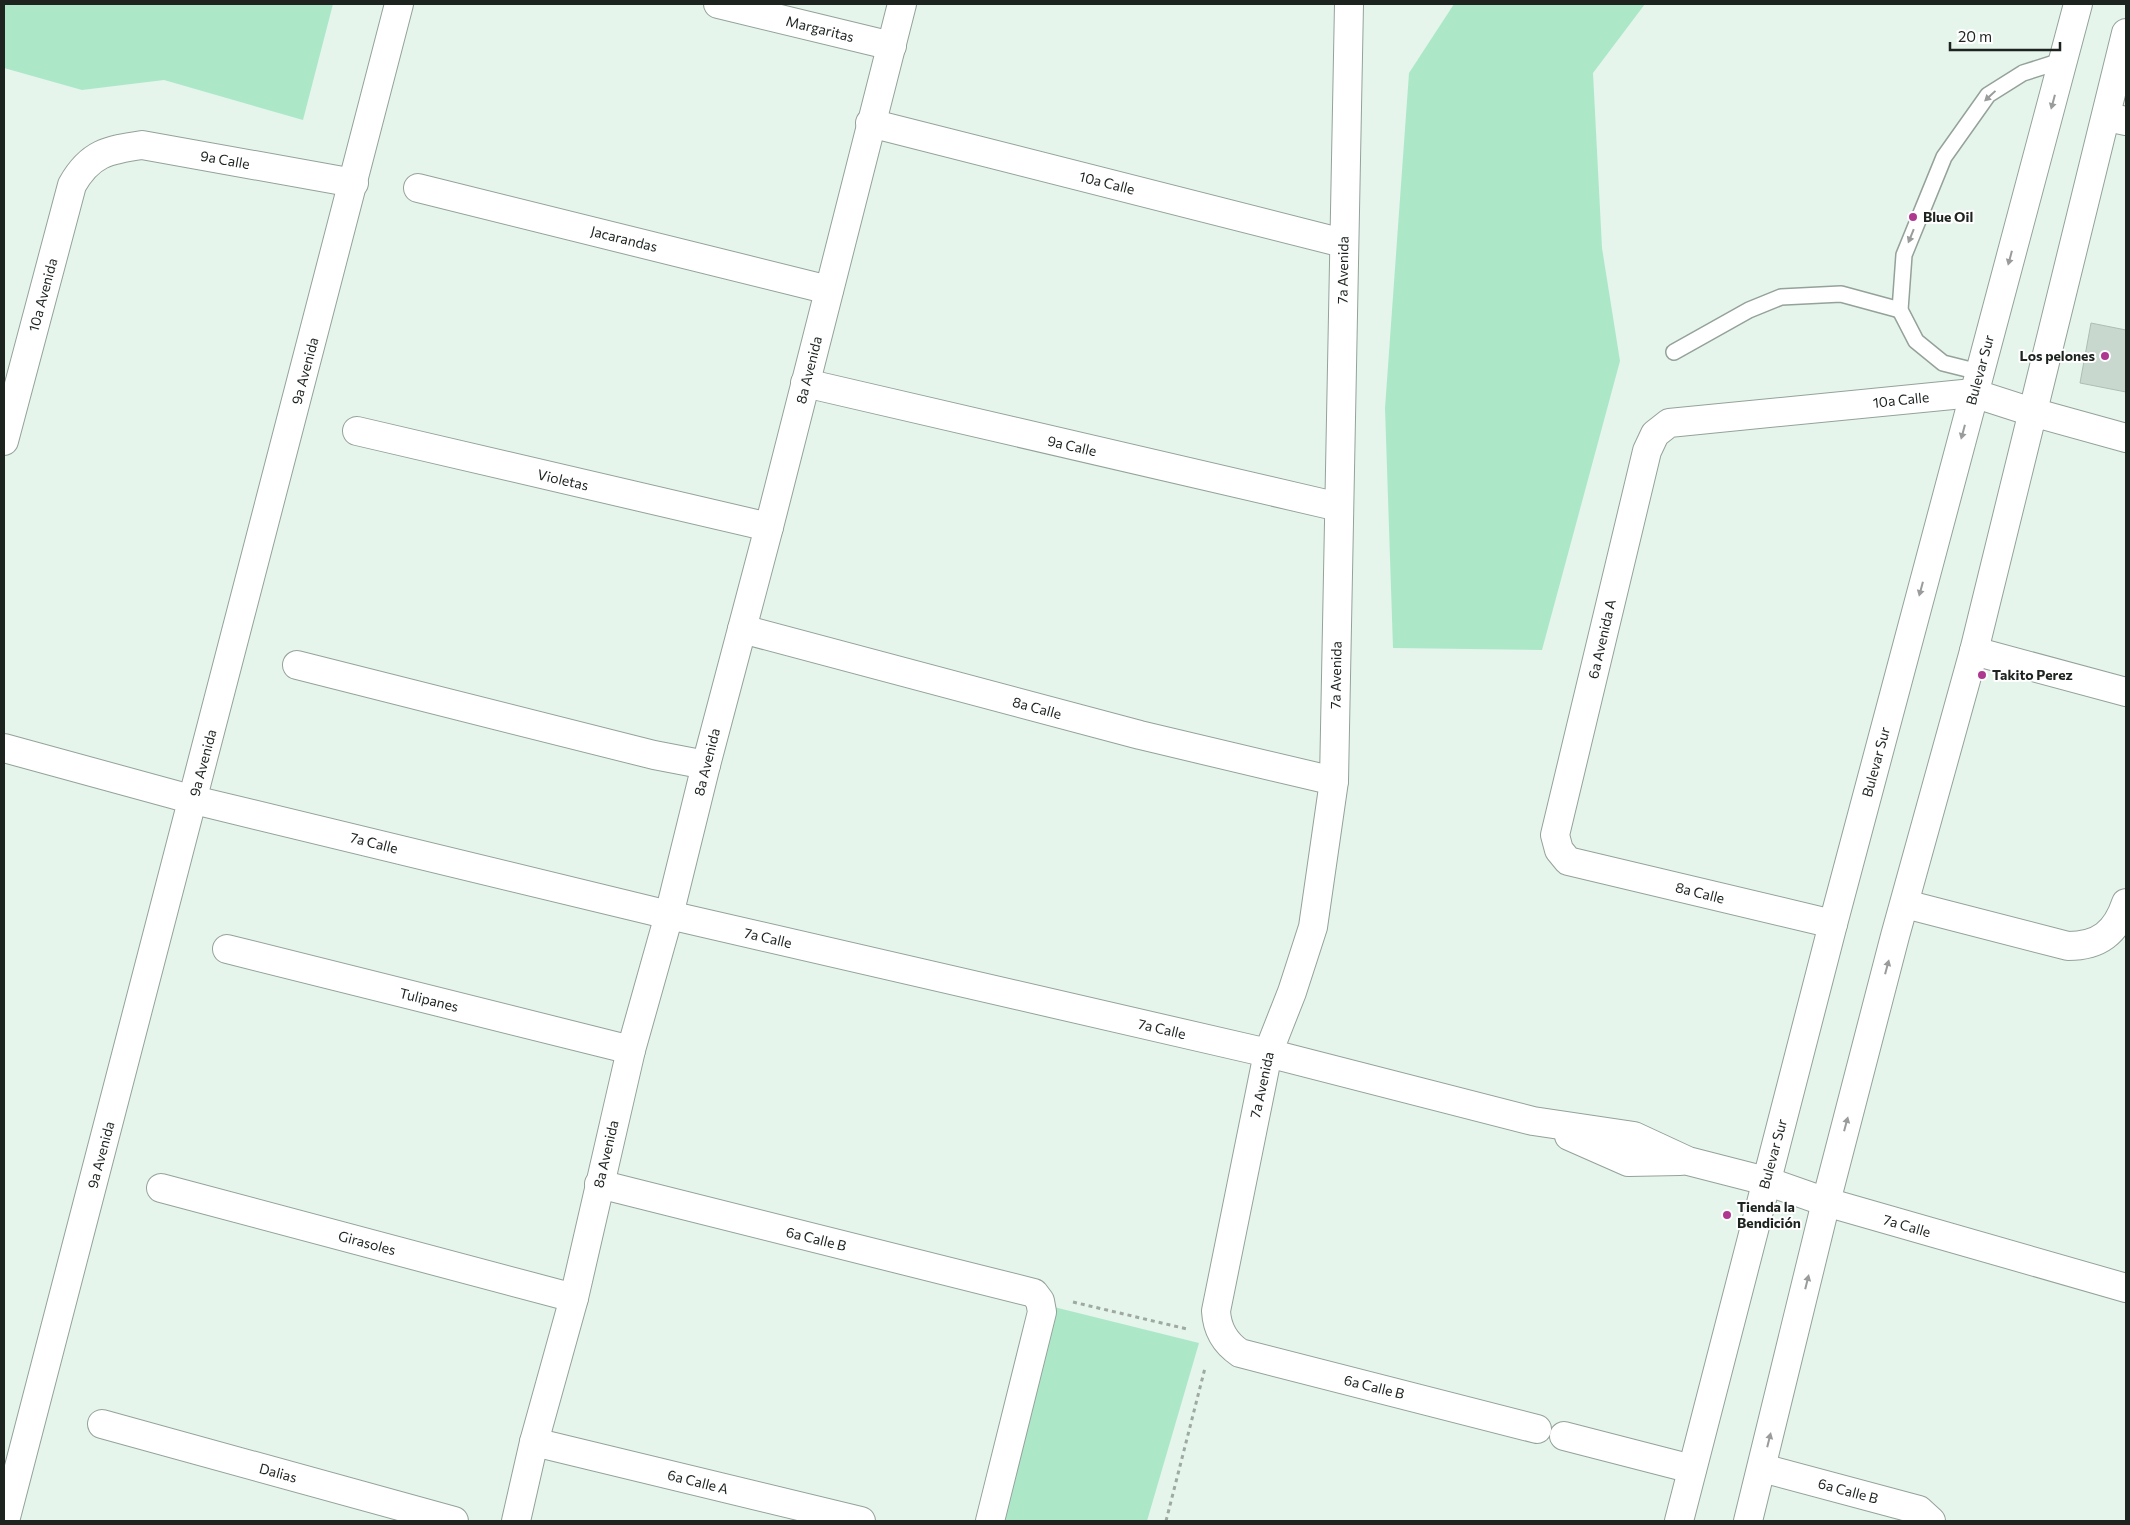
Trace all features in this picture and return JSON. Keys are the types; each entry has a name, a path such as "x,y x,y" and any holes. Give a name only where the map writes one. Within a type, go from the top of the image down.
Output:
{"street":[{"name":"9a Avenida","path":"5,1521 194,800 399,4"},
{"name":"Margaritas","path":"718,4 892,46"},
{"name":"8a Avenida","path":"516,1521 534,1442 574,1298 631,1050 669,915 706,765 770,527 870,123 902,4"},
{"name":"7a Avenida","path":"1220,1331 1216,1311 1268,1053 1295,984 1313,927 1334,781 1343,243 1350,4"},
{"name":"Bulevar Sur","path":"1678,1521 1833,924 2078,4"},
{"path":"1748,1521 1826,1202 1974,651 2032,412 2117,119 2126,33"},
{"name":"10a Calle","path":"870,123 1343,243"},
{"name":"9a Calle","path":"96,156 115,149 142,145 354,183"},
{"name":"10a Avenida","path":"4,441 72,185 81,168 96,156"},
{"name":"Jacarandas","path":"418,188 829,290"},
{"name":"9a Calle","path":"805,383 1339,507"},
{"name":"10a Calle","path":"1669,423 1976,383 2032,412 2126,438"},
{"name":"6a Avenida A","path":"1568,861 1559,850 1555,835 1647,451 1655,434 1669,423"},
{"name":"Violetas","path":"357,431 770,527"},
{"name":"8a Calle","path":"742,629 1140,735 1334,781"},
{"path":"1974,651 2126,692"},
{"path":"297,665 654,755 706,765"},
{"name":"7a Calle","path":"4,748 194,800 669,915 1268,1053 1533,1121 1634,1136 1688,1161 1766,1181 1826,1202 2126,1288"},
{"name":"8a Calle","path":"1568,861 1833,924"},
{"path":"1905,904 2068,946 2083,946 2098,942 2112,930 2123,914 2126,903"},
{"name":"Tulipanes","path":"227,949 631,1050"},
{"name":"6a Calle B","path":"599,1184 1034,1293"},
{"name":"Girasoles","path":"161,1188 574,1298"},
{"path":"990,1521 1042,1312 1040,1301 1034,1293"},
{"name":"6a Calle B","path":"1220,1331 1232,1347 1240,1353 1537,1429"},
{"name":"Dalias","path":"102,1424 454,1521"},
{"path":"1564,1436 1692,1469"},
{"name":"6a Calle A","path":"534,1442 861,1521"},
{"name":"6a Calle B","path":"1762,1468 1919,1510 1931,1521"}],"lane":[{"path":"1976,383 1943,363 1916,341 1900,310 1904,255 1944,157 1988,95 2023,73 2064,60"},
{"path":"1674,352 1749,310 1781,297 1840,294 1900,310"}],"path":[{"path":"1034,1293 1187,1329 1220,1331 1211,1347 1166,1521"}],"green space":[{"path":"4,4 333,4 303,120 164,80 82,90 4,68"},
{"path":"1454,4 1645,4 1593,73 1602,248 1620,361 1542,650 1393,648 1385,408 1409,73"},
{"path":"1050,1306 1199,1343 1147,1521 997,1521"}],"building":[{"name":"Los pelones","path":"2091,323 2126,330 2126,392 2080,383"}],"place":[{"name":"Blue Oil","path":"1913,217"},
{"name":"Los pelones","path":"2105,356"},
{"name":"Takito Perez","path":"1982,675"},
{"name":"Tienda la Bendición","path":"1727,1215"}]}
